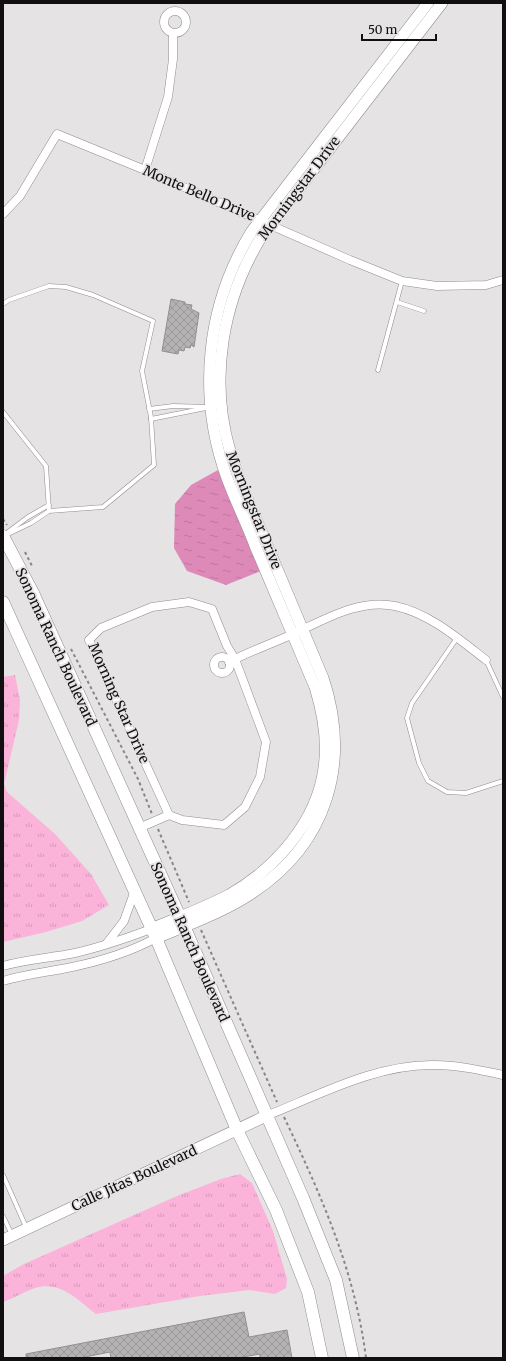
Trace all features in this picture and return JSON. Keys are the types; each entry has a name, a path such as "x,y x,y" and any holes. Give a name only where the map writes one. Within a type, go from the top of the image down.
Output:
{"main road":[{"name":"Sonoma Ranch Boulevard","path":"3,536 30,588 182,922 303,1198 336,1280 354,1358"},
{"name":"Sonoma Ranch Boulevard","path":"3,602 134,893 154,934 237,1130 276,1210 308,1292 322,1358"}],"street":[{"name":"Morningstar Drive","path":"154,934 241,900 271,880 300,849 318,820 332,779 336,747 334,717 323,678 297,631 236,469 216,407 209,358 217,311 234,263 245,242 260,220 428,3"},
{"name":"Morningstar Drive","path":"216,407 220,382 222,345 230,308 247,262 271,224 442,3"},
{"path":"145,170 168,97 173,59 173,33"},
{"name":"Monte Bello Drive","path":"3,214 20,196 57,134 145,170 271,224 350,260 402,281 437,286 486,284 503,280"},
{"name":"Morning Star Drive","path":"169,815 88,640 101,628 152,607 189,602 212,609 232,660"},
{"path":"139,828 169,815 182,820 224,825 245,807 260,777 266,742 232,660 328,616 366,606 394,606 421,614 458,637 486,660"},
{"path":"107,943 124,921 134,893"},
{"path":"3,966 20,961 69,954 127,938 154,934"},
{"path":"3,981 28,974 71,967 123,953 154,934"},
{"path":"266,1116 354,1081 405,1067 450,1065 503,1075"},
{"name":"Calle Jitas Boulevard","path":"8,1238 266,1116"}],"lane":[{"path":"378,370 402,281"},
{"path":"3,304 9,300 49,286 66,287 94,295 153,321 142,371 151,419 154,464 103,507 49,511 31,523 3,536"},
{"path":"397,302 424,311"},
{"path":"149,409 173,406 216,407"},
{"path":"151,419 216,407"},
{"path":"3,412 46,466 49,511"},
{"path":"3,536 28,517 49,505"},
{"path":"458,637 412,703 407,718 419,763 428,781 447,792 466,793 503,781"},
{"path":"486,660 503,697"},
{"path":"69,954 71,967"},
{"path":"3,1175 27,1229"},
{"path":"3,1216 8,1238"}],"green space":[{"path":"15,675 20,700 19,720 4,784 7,792 55,834 91,874 109,905 82,921 46,932 3,942 3,677"},
{"path":"240,1174 252,1183 273,1231 287,1279 286,1288 275,1294 249,1290 200,1296 96,1314 61,1289 44,1286 35,1288 3,1302 3,1276 24,1264 177,1196 221,1179"}],"water":[{"path":"218,470 261,571 226,585 187,571 174,548 175,504 191,485"}],"building":[{"path":"171,299 192,305 191,309 199,313 194,347 191,345 190,348 185,347 184,351 179,350 178,354 162,351"},
{"path":"244,1312 249,1337 287,1330 292,1358 260,1358 260,1354 237,1358 111,1358 110,1352 80,1358 26,1358 26,1354"}]}
